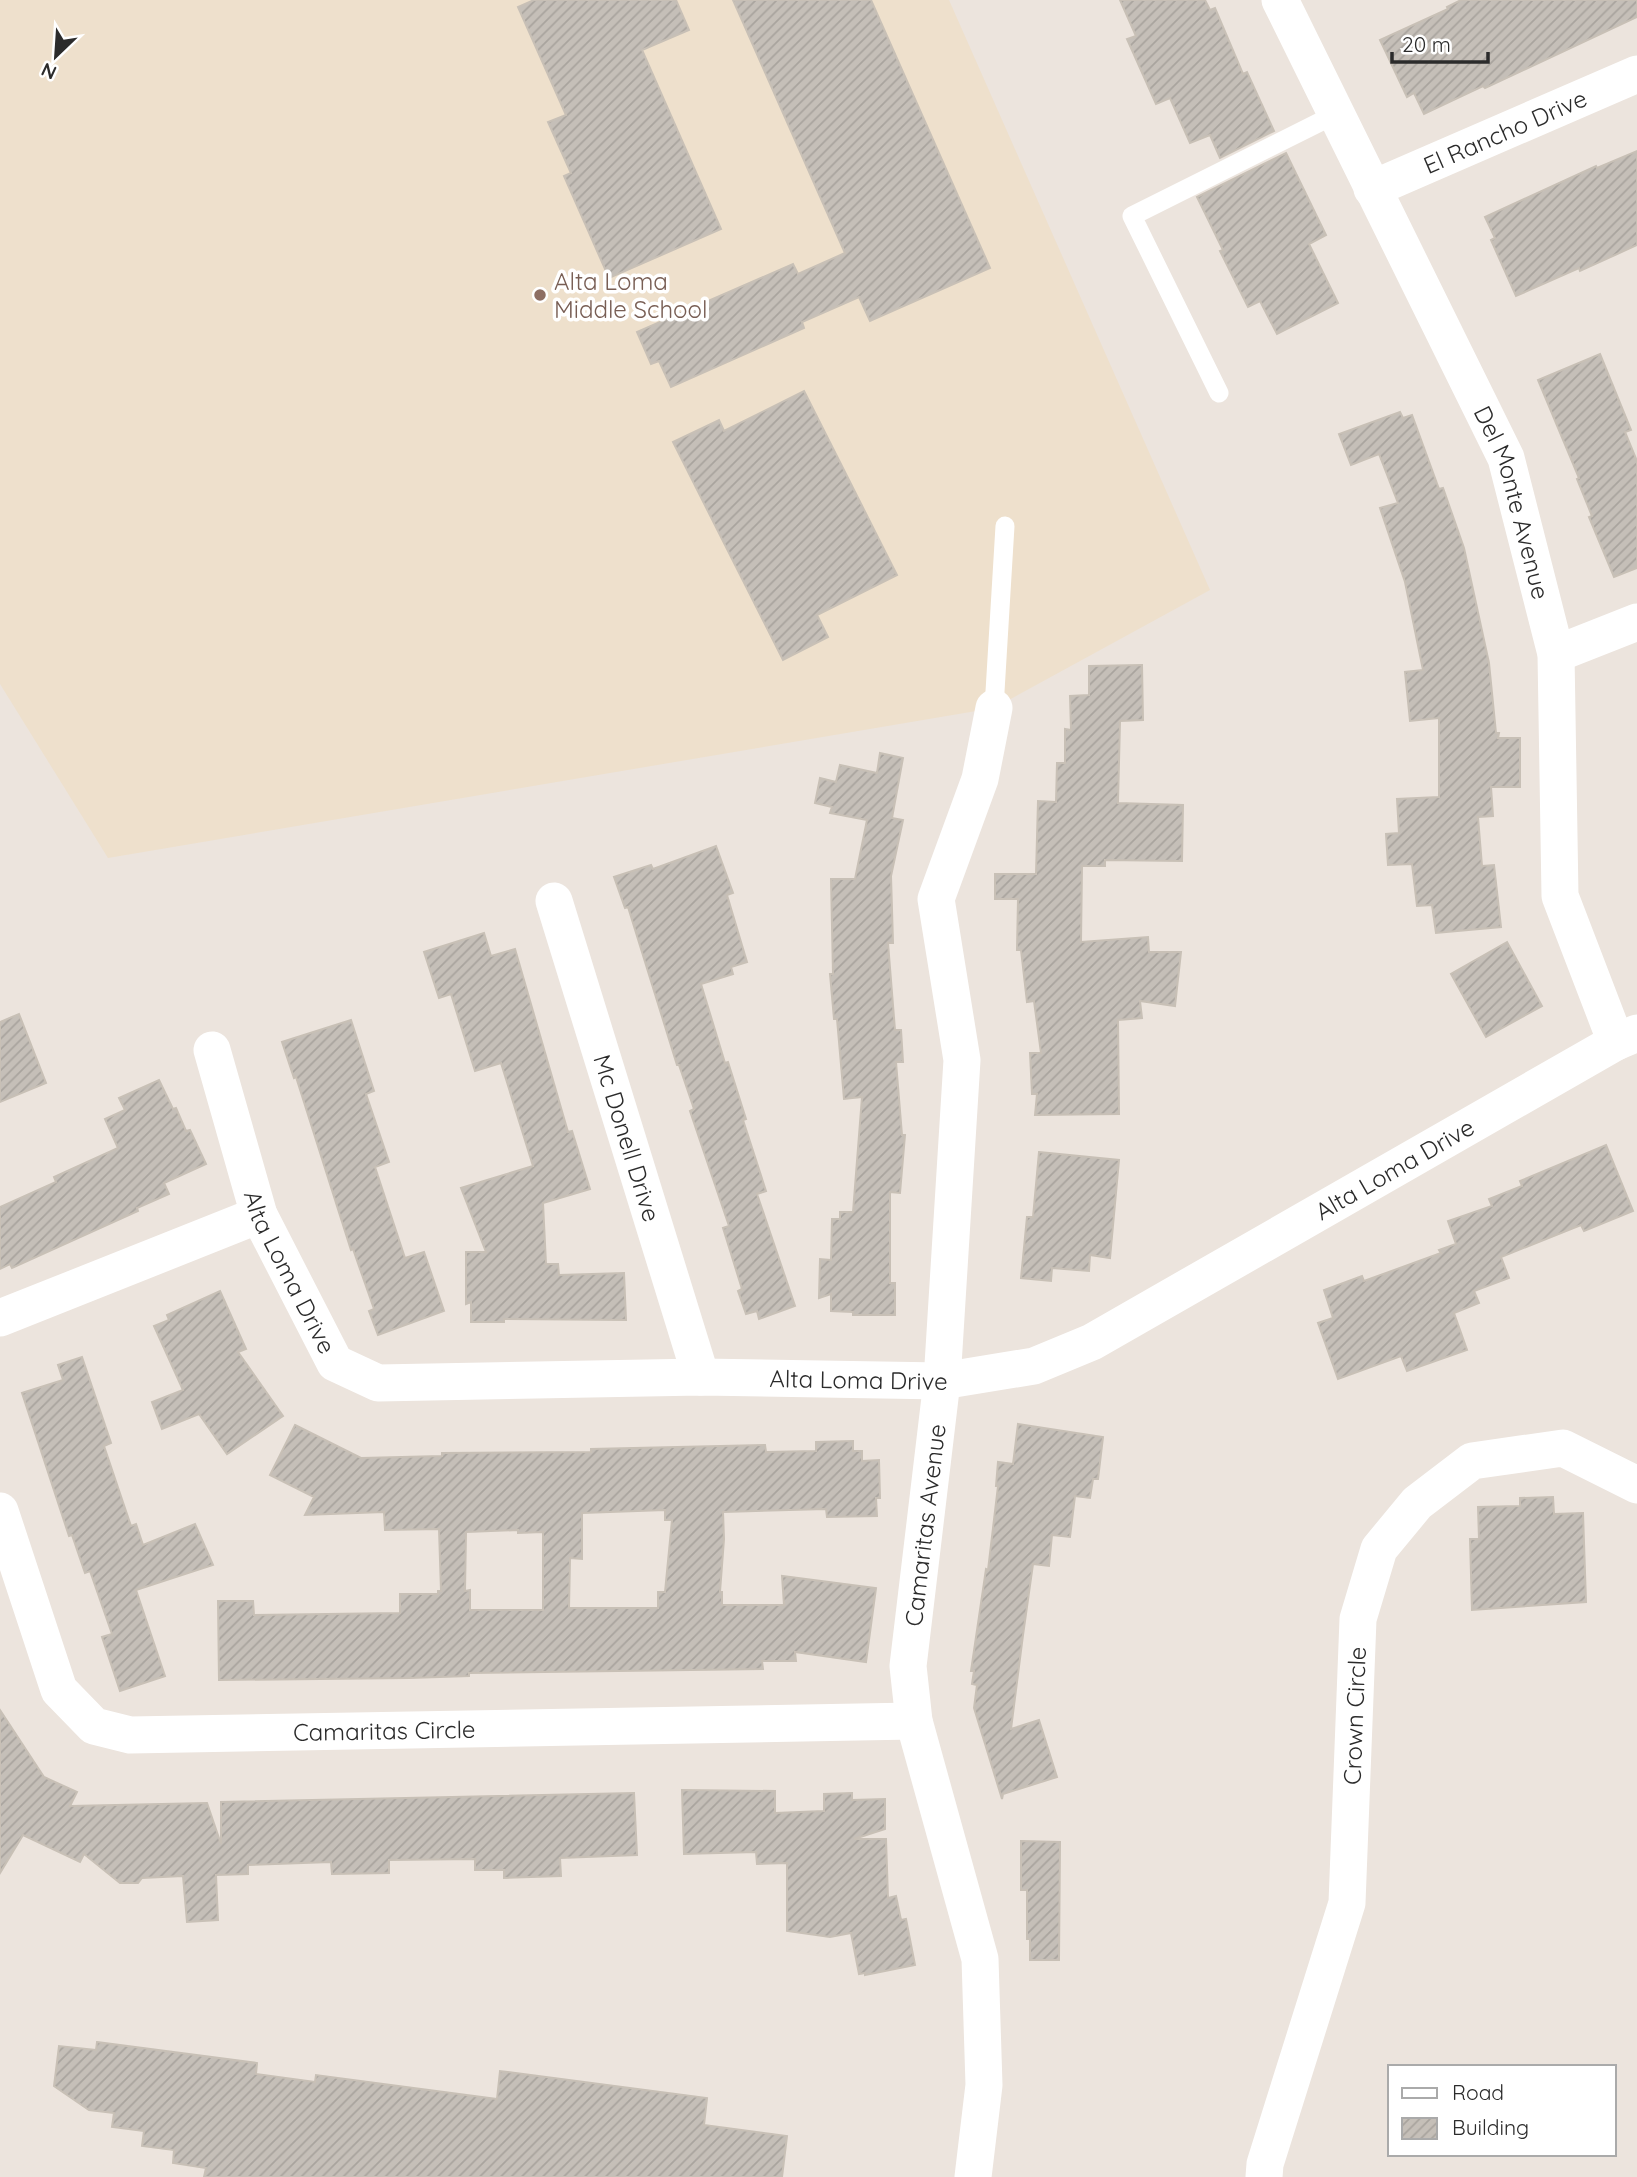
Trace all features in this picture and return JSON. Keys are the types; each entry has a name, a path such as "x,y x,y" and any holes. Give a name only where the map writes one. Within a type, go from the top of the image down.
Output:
{"street":[{"name":"Del Monte Avenue","path":"1280,0 1506,458 1556,654 1560,896 1627,1037"},
{"name":"El Rancho Drive","path":"1372,189 1637,74"},
{"path":"1556,654 1637,622"},
{"name":"Camaritas Avenue","path":"973,2177 984,2085 980,1959 915,1721 908,1666 942,1381 962,1060 936,899 980,779 994,708"},
{"name":"Mc Donell Drive","path":"554,901 701,1377"},
{"name":"Alta Loma Drive","path":"212,1050 259,1215 335,1363 378,1383 701,1377 942,1381 1034,1366 1092,1342 1627,1037"},
{"path":"0,1318 259,1215"},
{"name":"Crown Circle","path":"1264,2177 1265,2164 1347,1903 1347,1619 1379,1549 1417,1503 1472,1461 1563,1448 1637,1485"},
{"name":"Camaritas Circle","path":"0,1511 59,1690 94,1726 130,1735 915,1721"}],"lane":[{"path":"1219,393 1132,216 1336,114"},
{"path":"994,708 1005,526"}],"shaded area":[{"name":"Alta Loma Middle School","path":"0,0 949,0 1210,590 994,708 108,858 0,684"}],"building":[{"path":"534,0 676,0 689,30 642,50 721,229 609,278 564,176 571,173 548,122 566,115 518,7"},
{"path":"733,0 871,0 990,268 870,321 859,297 802,322 804,328 671,387 659,361 651,364 637,332 793,264 798,274 845,253"},
{"path":"1120,0 1205,0 1210,10 1215,8 1243,74 1247,72 1274,131 1220,158 1210,135 1190,143 1170,98 1156,104 1127,39 1136,36"},
{"path":"1461,0 1637,0 1637,17 1424,114 1414,93 1407,97 1380,40 1448,9 1447,7"},
{"path":"1637,151 1637,245 1516,296 1491,240 1495,238 1485,217 1596,166 1597,168"},
{"path":"1286,153 1326,235 1309,244 1338,303 1277,334 1260,301 1248,307 1197,197"},
{"path":"1600,354 1631,430 1625,432 1637,461 1637,568 1614,577 1589,517 1592,516 1577,479 1579,478 1538,380"},
{"path":"804,391 897,575 817,615 828,637 783,660 673,442 719,420 724,431"},
{"path":"1400,412 1403,418 1412,415 1439,489 1443,488 1464,548 1489,663 1496,733 1499,733 1498,738 1520,738 1520,787 1491,787 1493,816 1478,817 1482,866 1494,865 1501,927 1436,933 1432,905 1417,906 1412,864 1388,865 1386,834 1399,833 1397,799 1439,797 1439,718 1410,721 1405,672 1423,670 1405,582 1380,508 1398,503 1379,454 1351,465 1339,434"},
{"path":"1142,665 1143,720 1120,721 1118,803 1183,805 1182,861 1105,860 1105,866 1082,866 1081,942 1148,937 1149,952 1181,952 1175,1006 1140,1001 1142,1018 1118,1020 1119,1114 1035,1115 1037,1094 1032,1094 1030,1053 1041,1053 1034,1001 1027,1002 1021,950 1017,950 1018,899 995,899 995,874 1036,874 1038,801 1056,802 1057,763 1065,763 1065,729 1071,730 1070,696 1089,695 1089,666"},
{"path":"880,753 903,758 892,818 903,820 891,876 893,943 888,943 895,1030 901,1030 903,1062 896,1062 902,1135 905,1135 900,1193 890,1192 890,1283 895,1283 895,1315 853,1315 853,1312 831,1311 831,1294 819,1298 820,1259 831,1260 832,1219 840,1219 840,1212 853,1212 862,1097 844,1099 830,974 833,974 831,879 855,879 867,820 830,813 832,807 815,803 820,778 836,782 840,765 877,773"},
{"path":"716,846 733,893 727,895 747,962 731,967 733,974 701,984 725,1063 728,1062 746,1119 743,1120 766,1191 757,1194 795,1306 759,1319 757,1311 746,1314 738,1291 742,1289 723,1228 729,1226 690,1111 694,1109 677,1065 628,907 625,908 614,877 651,865 653,869"},
{"path":"484,933 491,956 515,949 568,1132 572,1131 590,1189 543,1203 546,1264 558,1264 559,1275 624,1273 626,1320 504,1319 504,1322 471,1322 471,1302 466,1304 466,1252 486,1252 461,1188 533,1166 501,1063 475,1071 451,994 439,998 424,952"},
{"path":"1507,942 1542,1006 1486,1037 1451,974"},
{"path":"19,1014 46,1083 0,1102 0,1022"},
{"path":"351,1020 374,1091 366,1094 389,1162 375,1167 405,1258 424,1252 444,1311 378,1335 369,1311 374,1309 353,1249 351,1250 296,1077 294,1078 282,1042"},
{"path":"159,1080 186,1131 190,1130 206,1164 164,1183 169,1194 137,1208 138,1211 12,1268 10,1264 0,1269 0,1207 56,1182 54,1177 118,1148 105,1119 125,1110 119,1098"},
{"path":"1606,1145 1633,1211 1584,1231 1581,1225 1501,1257 1509,1278 1474,1291 1479,1303 1454,1313 1467,1350 1407,1371 1401,1356 1338,1379 1318,1323 1333,1318 1324,1290 1362,1276 1364,1281 1441,1253 1439,1250 1456,1244 1448,1221 1492,1206 1489,1199 1522,1186 1520,1181"},
{"path":"1039,1152 1119,1160 1110,1258 1090,1255 1089,1271 1052,1268 1051,1281 1021,1278 1027,1217 1033,1217"},
{"path":"220,1291 246,1349 238,1352 283,1416 227,1454 199,1414 162,1429 152,1402 183,1390 154,1326 169,1320 167,1315"},
{"path":"82,1357 111,1443 104,1446 131,1526 136,1524 143,1545 195,1524 213,1565 136,1590 165,1676 120,1691 102,1637 112,1634 90,1571 85,1573 72,1535 69,1536 22,1393 63,1380 58,1365"},
{"path":"1018,1424 1103,1437 1098,1479 1093,1479 1090,1498 1075,1496 1070,1537 1052,1535 1049,1566 1033,1564 1023,1635 1011,1729 1039,1720 1057,1777 1003,1794 1002,1799 974,1708 977,1685 972,1684 974,1671 971,1671 986,1569 988,1570 998,1486 998,1462 1013,1464"},
{"path":"295,1425 361,1458 442,1456 442,1453 591,1452 591,1449 765,1445 766,1452 816,1451 816,1442 853,1441 853,1451 862,1451 862,1461 879,1460 880,1498 876,1498 877,1516 827,1517 826,1509 723,1512 720,1592 722,1605 784,1605 782,1576 876,1588 866,1662 795,1652 796,1661 762,1661 763,1669 219,1680 218,1601 253,1601 254,1615 400,1613 400,1594 438,1594 438,1591 441,1591 439,1529 385,1530 384,1512 305,1515 314,1497 270,1475","holes":["665,1510 665,1520 672,1520 665,1592 658,1592 658,1608 569,1608 570,1558 582,1559 582,1513","518,1530 518,1533 543,1532 543,1610 470,1610 470,1590 465,1591 466,1532"]},
{"path":"1553,1497 1554,1514 1583,1513 1586,1602 1472,1610 1470,1539 1479,1539 1478,1507 1520,1506 1520,1498"},
{"path":"0,1710 44,1777 77,1792 70,1806 207,1803 221,1844 221,1802 634,1793 637,1855 560,1858 561,1876 504,1878 504,1870 475,1870 475,1859 389,1860 389,1873 332,1874 331,1862 248,1865 248,1874 216,1875 218,1920 187,1922 183,1876 142,1878 138,1883 120,1883 84,1854 80,1862 23,1835 0,1873"},
{"path":"682,1790 775,1791 775,1813 824,1811 824,1794 852,1793 852,1800 885,1799 885,1829 854,1839 886,1839 888,1898 896,1896 901,1920 906,1919 915,1965 859,1974 851,1933 830,1937 787,1931 787,1863 757,1864 756,1852 684,1854"},
{"path":"1021,1841 1060,1842 1059,1960 1030,1960 1027,1890 1021,1890"},
{"path":"97,2042 257,2063 256,2074 315,2082 316,2075 497,2099 500,2071 707,2098 704,2125 787,2136 782,2177 204,2177 206,2168 173,2163 174,2150 142,2146 144,2131 112,2127 114,2113 89,2110 54,2086 59,2046 96,2050"}],"place":[{"name":"Alta Loma Middle School","path":"540,295"}]}
